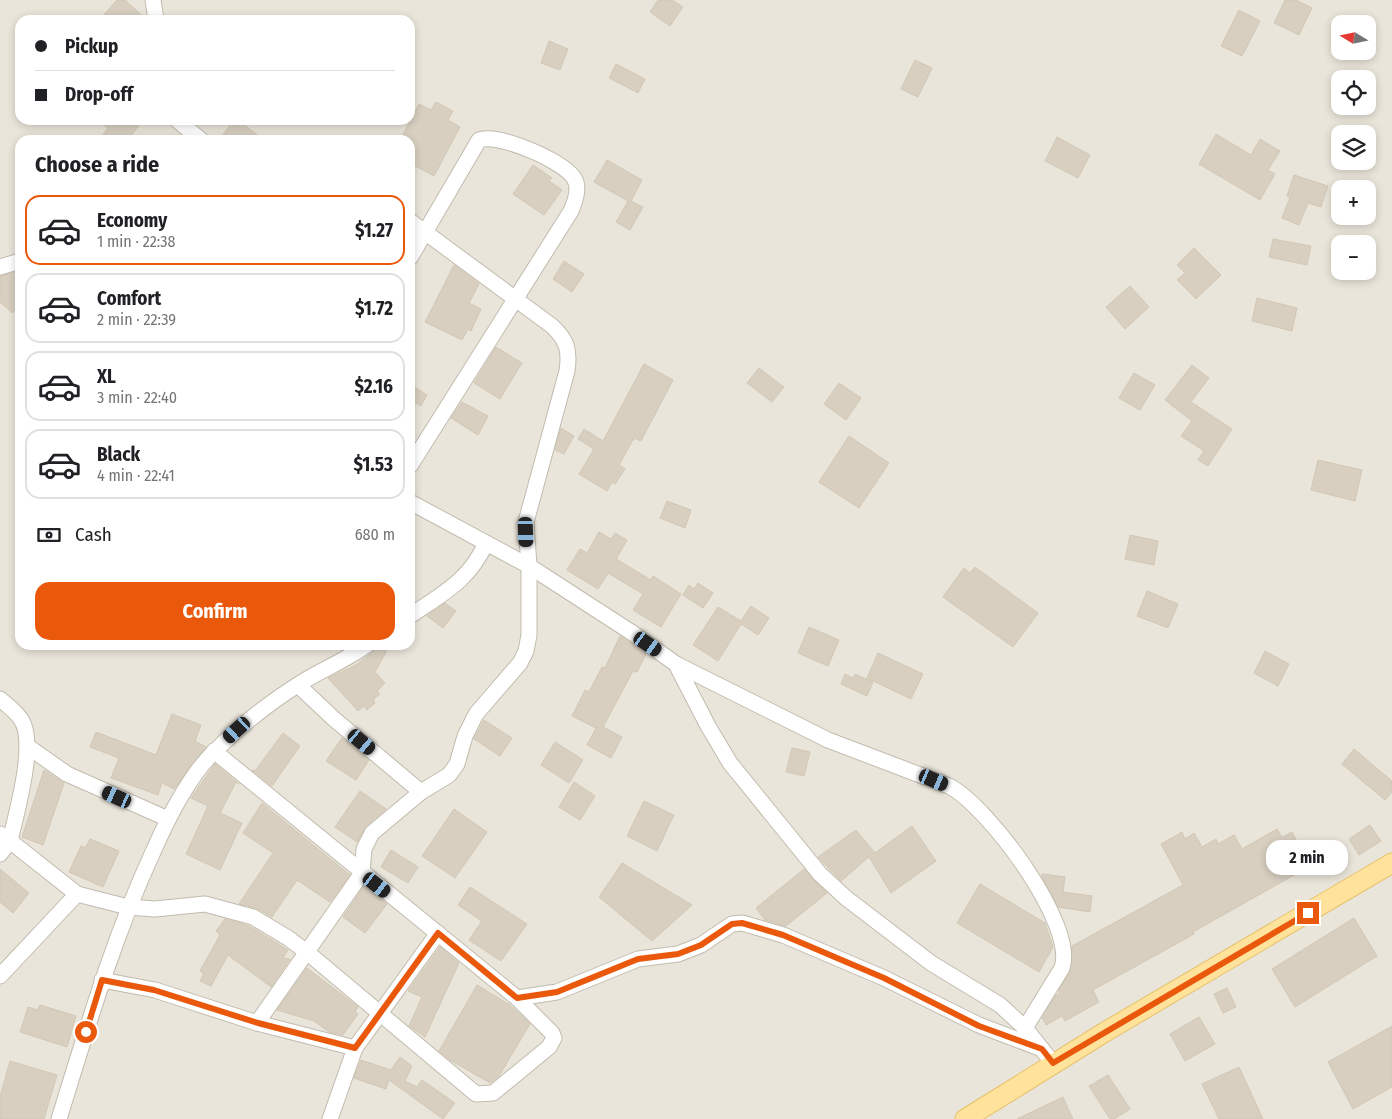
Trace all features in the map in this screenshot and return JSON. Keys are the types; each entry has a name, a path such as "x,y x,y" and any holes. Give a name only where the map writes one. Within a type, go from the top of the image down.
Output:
{"main road":[{"path":"965,1119 1047,1056 1392,864"}],"street":[{"path":"153,0 155,15"},
{"path":"183,125 195,135"},
{"path":"415,250 479,140 489,138 508,143 562,167 574,178 576,185 575,202 571,211 415,458"},
{"path":"258,1023 362,873 364,849 372,833 421,792 449,775 457,764 465,736 476,714 520,663 526,651 529,635 529,566 526,532 528,513 567,371 569,352 563,337 415,224"},
{"path":"0,267 15,262"},
{"path":"415,505 529,566 634,634 676,664 828,740 961,792 976,806 1012,849 1056,920 1065,947 1065,960 1062,968 1025,1028"},
{"path":"415,612 467,575 480,558 486,543"},
{"path":"59,1119 102,980 128,908 168,819 214,751 249,720 298,685 358,650"},
{"path":"676,664 708,726 730,763 820,874 846,898 914,950 1000,1005 1025,1028 1047,1056"},
{"path":"298,685 334,719 421,792"},
{"path":"0,699 21,718 26,728 27,746 0,854"},
{"path":"27,746 67,774 168,819"},
{"path":"5,837 77,894 128,908 155,909 205,904 240,912 270,926 308,953 382,1012 473,1092 488,1094 500,1088 553,1041 554,1036 548,1027 517,998 214,751"},
{"path":"1,974 77,894"},
{"path":"517,998 557,992 638,959 678,954 701,945 732,924 742,923 783,935 884,978 979,1026 1047,1056"},
{"path":"330,1119 355,1048 438,933"},
{"path":"102,980 154,990 258,1023 355,1048"}],"shaded area":[{"path":"0,0 1392,0 1392,1119 0,1119"}],"building":[{"path":"117,0 125,0 142,15 104,15"},
{"path":"658,0 672,0 683,7 670,26 650,12"},
{"path":"1285,0 1296,0 1312,8 1299,35 1274,23"},
{"path":"1239,10 1260,21 1242,56 1221,46"},
{"path":"549,41 568,49 560,70 541,63"},
{"path":"915,60 932,68 918,97 901,89"},
{"path":"616,64 645,79 638,93 609,78"},
{"path":"436,102 453,111 448,120 460,127 434,176 415,166 415,135 403,135 408,125 415,125 415,112 419,104 431,110"},
{"path":"104,125 139,125 132,135 103,135 108,128"},
{"path":"230,125 244,125 258,135 223,135"},
{"path":"1216,134 1251,155 1260,139 1280,151 1268,170 1275,174 1260,200 1199,164"},
{"path":"1057,137 1090,155 1078,178 1045,161"},
{"path":"607,160 642,180 631,201 643,207 630,230 616,222 628,201 594,182"},
{"path":"533,165 552,178 549,181 562,190 544,215 513,194"},
{"path":"1294,175 1328,186 1321,207 1308,203 1299,225 1282,218 1290,197 1287,196"},
{"path":"1273,239 1311,246 1307,265 1269,257"},
{"path":"1194,248 1221,275 1196,299 1177,280 1185,273 1177,265"},
{"path":"564,261 584,274 572,292 553,279"},
{"path":"454,265 479,284 469,303 481,309 471,331 468,329 462,340 425,322"},
{"path":"15,272 15,310 12,313 0,302 0,276"},
{"path":"1130,286 1149,307 1125,329 1106,307"},
{"path":"1257,298 1297,308 1292,331 1252,321"},
{"path":"496,347 522,363 500,399 474,383"},
{"path":"644,364 673,380 641,441 634,438 619,465 625,469 615,484 612,482 607,491 579,474 594,449 578,439 584,429 603,441"},
{"path":"1192,365 1209,378 1191,402 1232,429 1208,466 1198,460 1204,451 1181,436 1192,421 1165,400"},
{"path":"759,368 784,387 772,402 747,383"},
{"path":"1134,373 1155,385 1140,410 1119,398"},
{"path":"839,383 861,398 846,420 824,404"},
{"path":"415,387 427,395 421,406 415,403"},
{"path":"462,402 488,416 478,435 451,418"},
{"path":"561,428 574,436 564,454 555,450"},
{"path":"849,436 889,463 859,508 819,482"},
{"path":"1318,460 1362,470 1355,501 1311,490"},
{"path":"667,501 691,510 685,528 660,518"},
{"path":"599,532 611,539 615,533 627,540 616,559 651,580 653,576 681,594 661,627 633,610 643,594 608,573 598,589 567,570 580,549 587,553"},
{"path":"1130,535 1158,541 1154,565 1125,559"},
{"path":"975,567 1038,613 1013,647 943,597 964,568 970,573"},
{"path":"698,583 713,593 703,608 683,595 689,585 694,589"},
{"path":"1147,591 1178,604 1168,628 1137,616"},
{"path":"445,603 456,611 443,628 427,616"},
{"path":"751,606 769,618 758,635 741,624 718,661 693,645 718,607 741,621"},
{"path":"809,627 839,640 828,666 798,653"},
{"path":"620,636 646,654 637,672 633,671 603,727 622,737 611,758 587,745 596,728 572,716 585,690 589,692 602,667 605,668"},
{"path":"374,650 387,650 375,672 385,683 377,691 380,694 373,700 375,703 367,710 364,706 358,711 328,678 356,665"},
{"path":"1265,651 1289,664 1278,686 1254,673"},
{"path":"878,653 923,674 911,699 867,678"},
{"path":"845,674 853,678 855,674 873,682 867,696 841,684"},
{"path":"172,714 201,725 195,741 206,747 174,789 162,783 158,795 111,778 119,758 90,747 96,732 156,755"},
{"path":"484,720 512,738 500,756 474,739"},
{"path":"283,733 300,746 272,786 252,770 255,771"},
{"path":"342,738 369,760 356,780 326,761"},
{"path":"555,742 583,760 569,783 541,765"},
{"path":"792,748 810,752 804,776 786,772"},
{"path":"1354,749 1392,781 1392,792 1385,800 1342,764"},
{"path":"215,764 239,784 236,782 220,813 242,823 220,870 186,854 208,806 191,798"},
{"path":"44,770 64,783 43,845 22,837"},
{"path":"574,782 595,796 580,820 559,807"},
{"path":"360,791 386,809 366,826 357,842 335,827"},
{"path":"644,801 674,815 657,851 627,836"},
{"path":"262,803 350,875 330,902 297,880 272,917 256,908 239,904 273,853 243,833"},
{"path":"454,809 487,832 455,878 422,856"},
{"path":"1370,825 1381,841 1359,855 1349,839"},
{"path":"912,826 936,861 891,893 869,857 841,881 818,857 856,830 875,853"},
{"path":"1277,829 1282,837 1292,832 1310,866 1093,990 1099,1002 1065,1021 1062,1016 1046,1025 1042,1018 1056,995 1060,993 1059,990 1070,972 1072,946 1183,885 1161,844 1182,832 1185,839 1194,833 1202,847 1216,839 1218,844 1234,835 1242,849"},
{"path":"90,839 119,851 103,887 69,872 81,846 85,848"},
{"path":"391,850 418,867 408,883 381,867"},
{"path":"622,863 692,905 652,941 599,897"},
{"path":"0,869 29,893 13,913 0,902"},
{"path":"804,869 827,893 786,926 765,920 756,908"},
{"path":"1042,874 1065,877 1063,892 1092,896 1090,912 1058,907"},
{"path":"980,884 1045,923 1053,947 1039,972 957,923"},
{"path":"364,886 387,904 365,933 343,917"},
{"path":"470,887 527,924 501,961 469,940 482,921 458,905"},
{"path":"1354,918 1377,956 1295,1007 1272,969"},
{"path":"225,919 249,926 288,950 283,958 290,959 271,987 228,955 211,986 200,981 204,973 200,971 220,935 216,931"},
{"path":"440,947 459,963 425,1037 409,1026 422,997 408,991"},
{"path":"307,968 358,1007 355,1012 358,1014 343,1035 329,1032 314,1021 277,1010"},
{"path":"477,985 510,1005 530,1024 499,1076 490,1083 450,1060 439,1051"},
{"path":"1227,988 1236,1007 1223,1013 1214,994"},
{"path":"40,1005 76,1016 67,1047 20,1032 28,1007 38,1010"},
{"path":"1199,1017 1215,1044 1185,1061 1170,1034"},
{"path":"1392,1026 1392,1087 1353,1109 1328,1062"},
{"path":"400,1057 412,1066 405,1081 417,1087 422,1080 455,1103 443,1119 389,1080 386,1089 354,1078 361,1060 391,1070"},
{"path":"10,1061 57,1075 44,1119 0,1119 0,1097"},
{"path":"1239,1067 1263,1119 1219,1119 1202,1084"},
{"path":"1108,1075 1130,1109 1114,1119 1110,1119 1089,1086"},
{"path":"1063,1097 1073,1119 1017,1119"}],"route":[{"path":"86,1032 102,980 154,990 258,1023 355,1048 438,933 517,998 557,992 638,959 678,954 701,945 732,924 742,923 766,928 783,935 884,978 979,1026 1042,1049 1053,1063 1308,913"}]}
